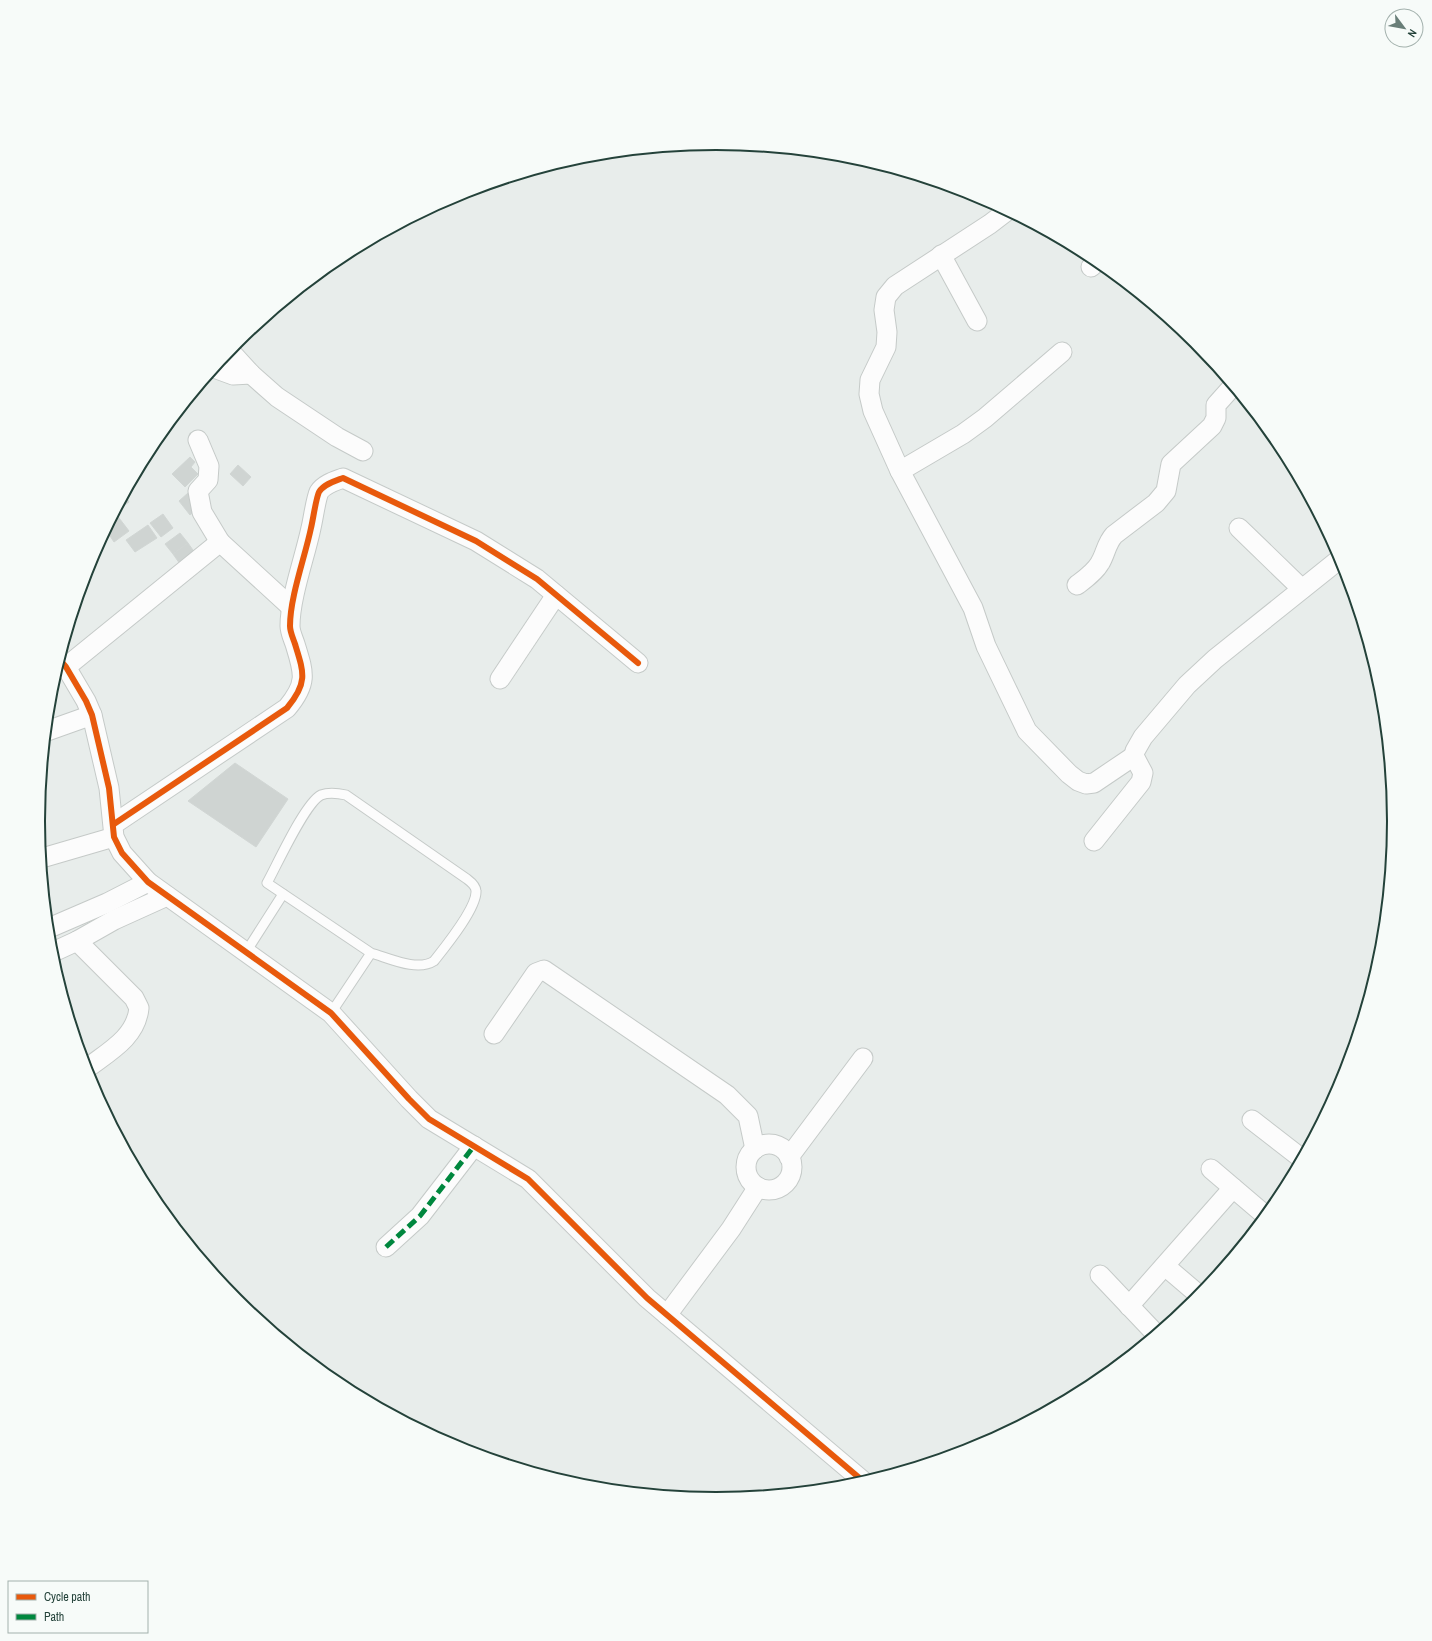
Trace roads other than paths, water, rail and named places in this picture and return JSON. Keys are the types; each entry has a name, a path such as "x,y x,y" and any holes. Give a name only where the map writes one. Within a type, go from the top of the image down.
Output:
{"street":[{"path":"1003,214 894,286 886,297 884,310 887,332 886,347 870,380 869,394 873,411 900,471 973,608 986,646 1027,731 1069,774 1078,781 1086,784 1094,783 1134,756 1135,751 1143,737 1187,685 1215,660 1335,563"},
{"path":"941,255 977,321"},
{"path":"900,471 963,434 985,418 1062,352"},
{"path":"234,355 251,374 278,397 337,437 363,451"},
{"path":"219,370 233,375 251,374"},
{"path":"1077,585 1093,572 1100,563 1109,541 1114,535 1156,503 1166,491 1171,464 1212,426 1216,418 1216,405 1230,390"},
{"path":"198,440 210,466 208,480 198,491 202,512 220,542 291,607"},
{"path":"46,857 114,830 287,708 297,697 301,688 303,676 302,666 290,628 291,607 306,553 319,492 329,484 343,478 476,541 537,579 638,663"},
{"path":"1239,528 1302,590"},
{"path":"65,662 220,542"},
{"path":"500,679 556,595"},
{"path":"64,665 86,701 92,715 109,788 114,830 122,853 148,882 331,1013 418,1109 429,1119 528,1179 639,1290 858,1477"},
{"path":"52,729 92,715"},
{"path":"1094,841 1141,782 1143,773 1134,756"},
{"path":"54,926 106,903 148,882"},
{"path":"58,950 78,941 114,920 167,896"},
{"path":"78,941 134,998 139,1008 138,1015 130,1033 92,1065"},
{"path":"494,1034 536,973 544,970 727,1095 748,1116 755,1149"},
{"path":"789,1157 863,1058"},
{"path":"1252,1120 1297,1155"},
{"path":"770,1144 778,1146 789,1157 791,1170 789,1176 781,1186 770,1190 758,1187 748,1177 746,1162 750,1154 755,1149 762,1145 770,1144"},
{"path":"386,1246 424,1211 474,1146"},
{"path":"1210,1169 1261,1211"},
{"path":"667,1315 730,1229 758,1187"},
{"path":"1129,1306 1233,1188"},
{"path":"1165,1266 1194,1291"},
{"path":"1100,1275 1152,1330"}],"lane":[{"path":"328,793 346,795 473,884 476,890 475,900 469,912 434,961 428,965 418,966 371,953 284,894 267,883 305,812 320,796 328,793"},
{"path":"246,952 284,894"},
{"path":"331,1013 371,953"}]}
